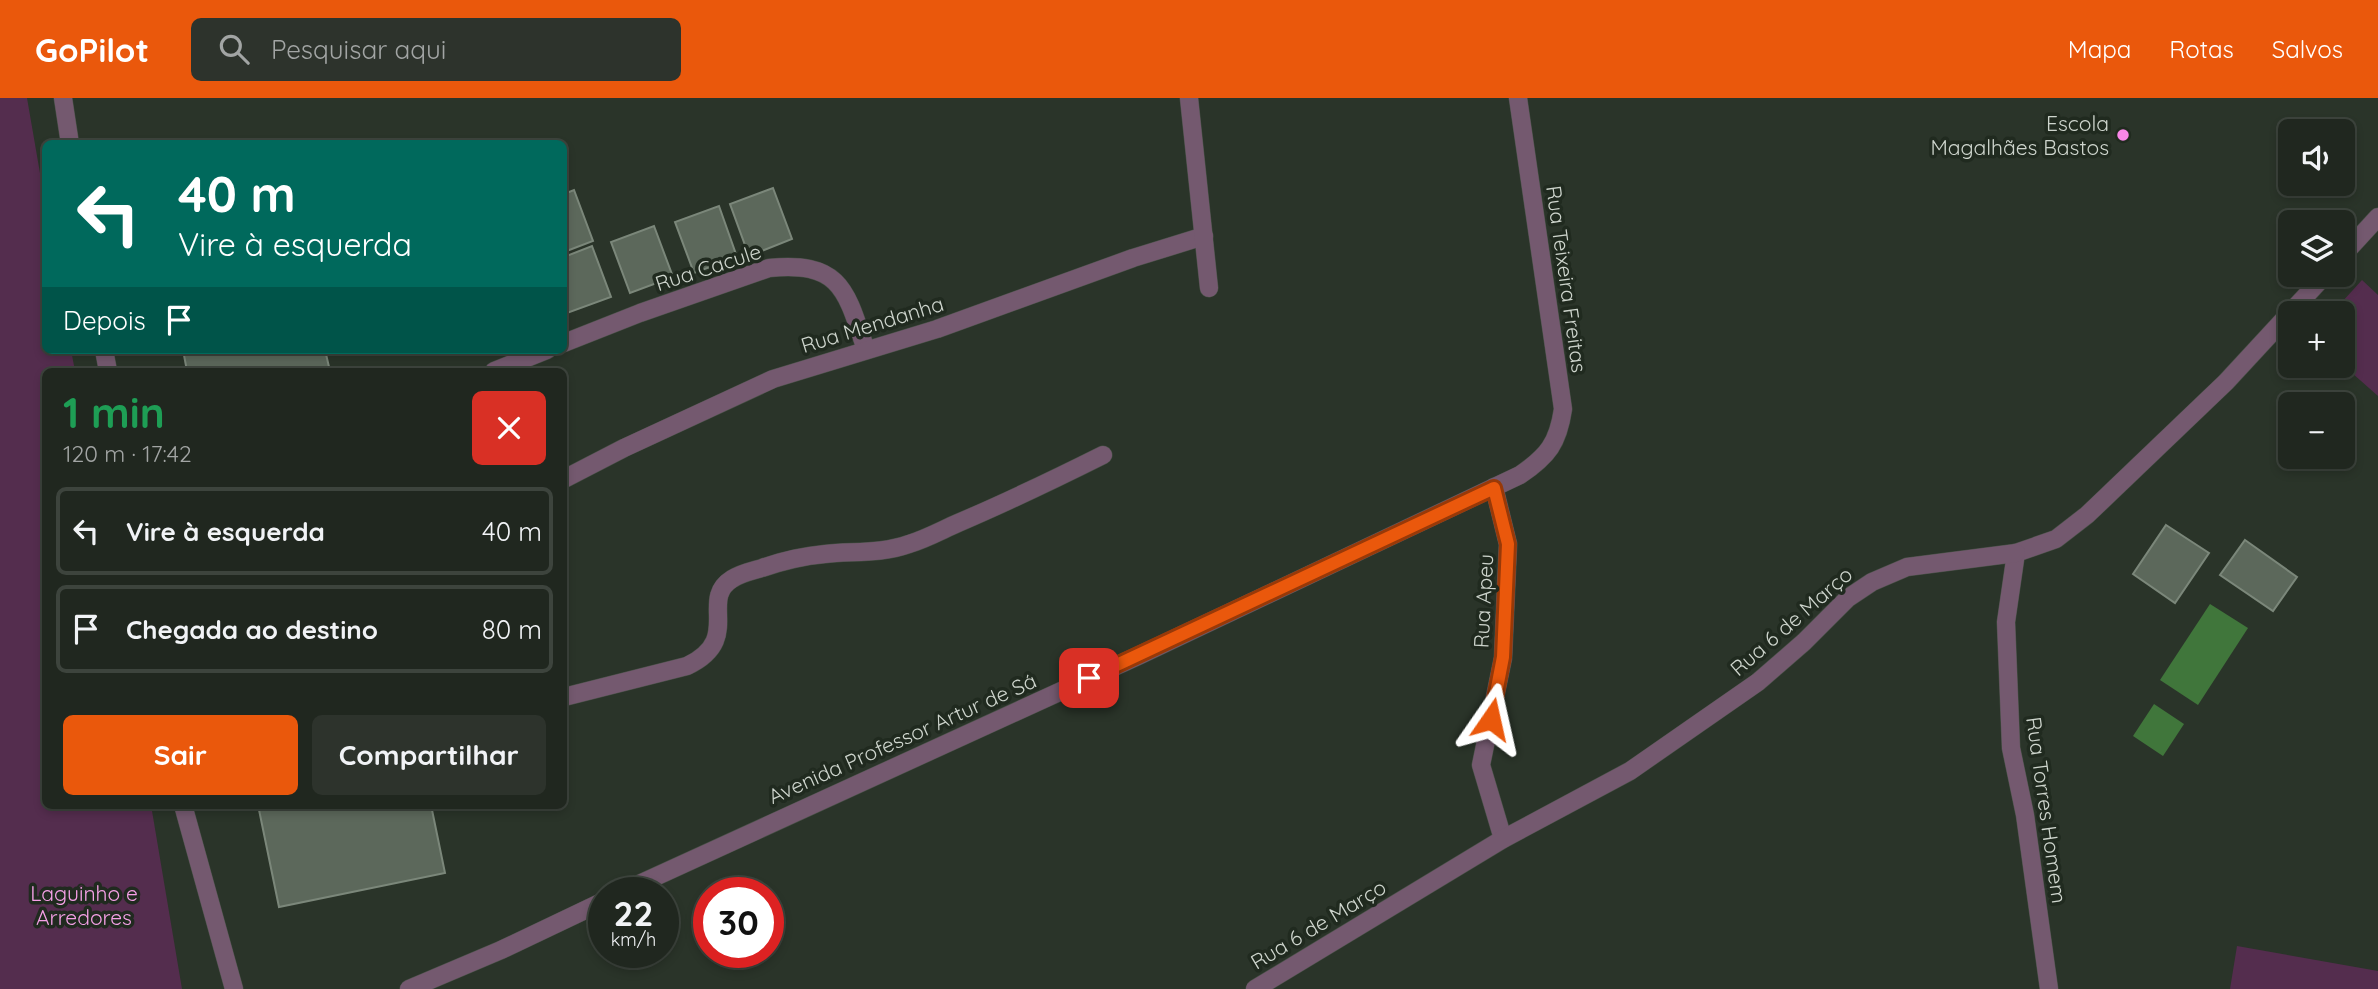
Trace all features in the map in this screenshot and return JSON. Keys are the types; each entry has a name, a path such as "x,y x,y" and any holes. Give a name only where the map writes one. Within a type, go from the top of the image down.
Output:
{"street":[{"path":"63,98 69,140"},
{"path":"1189,98 1209,288"},
{"name":"Rua Teixeira Freitas","path":"1518,98 1563,409 1560,428 1552,446 1540,461"},
{"path":"2355,242 2378,217"},
{"name":"Rua Mendanha","path":"567,477 773,379 937,329 1133,258 1204,236"},
{"name":"Rua Cacule","path":"567,343 640,313 769,268 792,266 814,268 834,280 850,301 866,350"},
{"name":"Rua 6 de Março","path":"1255,989 1503,839 1630,771 1758,682 1804,642 1848,598 1872,582 1907,567 2016,553 2056,538 2087,515 2226,382 2314,287"},
{"path":"502,368 537,354"},
{"path":"567,696 687,666 702,659 713,647 718,636 721,590 731,579 784,561 824,554 883,551 909,544 1042,486 1103,455"},
{"name":"Avenida Professor Artur de Sá","path":"655,877 1140,655 1494,488 1540,461"},
{"name":"Rua Apeu","path":"1494,488 1508,544 1503,657 1481,765 1503,839"},
{"name":"Rua Torres Homem","path":"2016,553 2006,622 2011,748 2025,815 2049,989"},
{"path":"184,809 234,989"},
{"path":"409,989 501,950 588,909"}],"green space":[{"name":"Laguinho e Arredores","path":"0,98 27,98 42,185 42,354 72,354 74,368 42,368 42,809 152,809 182,989 0,989"},
{"path":"2362,280 2378,295 2378,396 2355,376 2355,301 2343,301"},
{"path":"2237,946 2378,971 2378,989 2230,989"}],"shaded area":[{"path":"2210,604 2248,628 2198,705 2160,680"},
{"path":"2154,704 2184,724 2163,756 2133,736"}],"building":[{"path":"773,188 792,239 749,256 730,204"},
{"path":"574,190 593,241 567,251 567,193"},
{"path":"719,206 737,257 694,273 675,222"},
{"path":"654,226 673,277 630,293 611,242"},
{"path":"592,246 611,297 567,313 567,256"},
{"path":"184,354 326,354 329,368 186,368"},
{"path":"2166,525 2209,553 2175,603 2133,574"},
{"path":"2245,540 2297,577 2273,611 2220,575"},
{"path":"259,809 432,809 445,873 279,907"}],"place":[{"name":"Escola Magalhães Bastos","path":"2123,135"}],"route":[{"path":"1089,678 1494,488 1508,544 1503,657 1491,719"}]}
